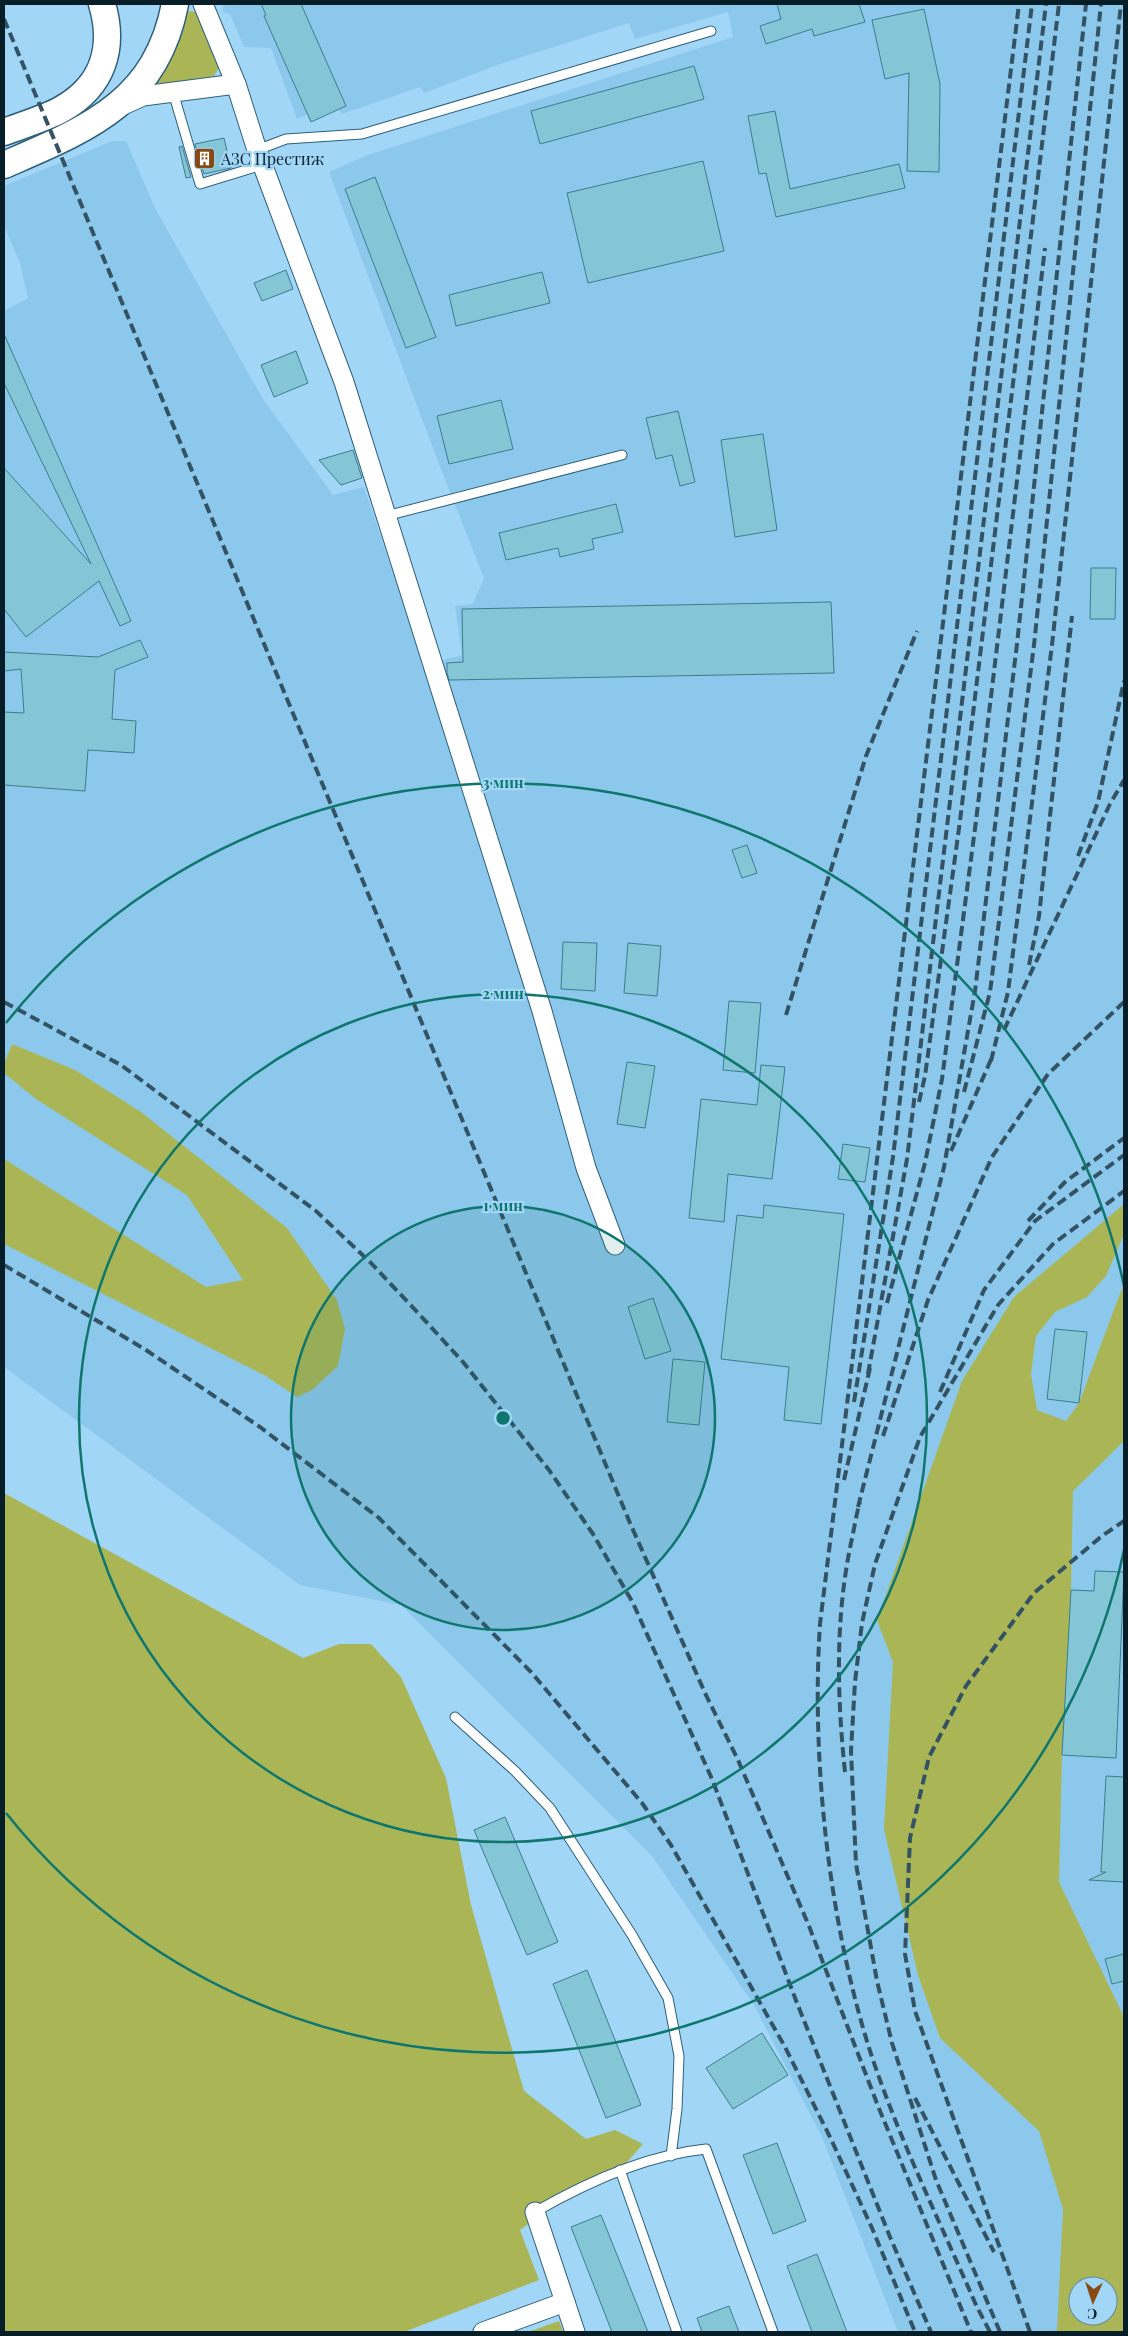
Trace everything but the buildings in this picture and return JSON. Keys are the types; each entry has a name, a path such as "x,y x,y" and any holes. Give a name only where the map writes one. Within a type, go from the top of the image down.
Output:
{"main road":[{"path":"4,132 61,110 84,94 100,73 108,49 107,22 102,4"},
{"path":"4,165 75,134 114,110 153,65 164,42 175,4"}],"street":[{"path":"203,4 236,84 260,158 344,382 542,1011 586,1168 615,1245"},
{"path":"114,110 143,96 236,84"},
{"path":"535,2212 575,2332"},
{"path":"483,2332 565,2302"}],"lane":[{"path":"173,92 200,184 260,158 286,139 362,134 712,31"},
{"path":"386,516 622,455"},
{"path":"455,1717 515,1771 550,1808 632,1935 668,1998 679,2056 677,2109 671,2156"},
{"path":"535,2212 620,2170 671,2156 706,2149 773,2332"},
{"path":"620,2170 677,2332"}],"shaded area":[{"path":"223,4 1124,4 1124,2332 898,2332 822,2137 754,2005 652,1856 401,1605 300,1585 4,1367 4,311 28,298 20,263 4,226 4,186 112,141 126,141 156,210 263,399 333,495 364,487 429,680 439,680 443,660 462,655 455,606 473,604 484,578 329,172 365,156 733,37 728,12 635,39 629,23 500,64 424,93 420,87 342,114 336,103 297,119 271,48 244,47 230,14 223,12"}],"green space":[{"path":"186,11 198,12 219,68 214,76 150,86"},
{"path":"12,1044 75,1070 141,1112 287,1228 337,1300 345,1329 338,1366 312,1390 297,1397 266,1376 4,1244 4,1159 206,1287 243,1280 187,1195 36,1099 4,1073 4,1064"},
{"path":"1124,1204 1124,1234 1106,1276 1087,1297 1055,1312 1036,1336 1031,1374 1037,1410 1066,1421 1079,1403 1124,1283 1124,1441 1073,1491 1071,1590 1062,1755 1059,1882 1124,2017 1124,2332 1057,2332 1063,2209 1039,2131 940,2038 918,1975 884,1829 893,1662 877,1620 962,1381 1014,1297"},
{"path":"4,1493 303,1658 339,1644 371,1644 401,1677 446,1778 471,1905 524,2091 586,2139 615,2130 643,2144 620,2170 572,2192 520,2230 539,2280 404,2332 4,2332"},
{"path":"559,2321 563,2332 528,2332"}],"railway":[{"path":"990,2332 976,2305 894,2118 871,2054 856,2004 844,1951 826,1842 818,1731 818,1676 820,1624 1019,4"},
{"path":"854,1402 893,1157 1032,4"},
{"path":"868,1374 907,1159 1046,4"},
{"path":"919,1102 925,1076 960,821 1059,4"},
{"path":"858,1507 944,1167 975,991 1017,644 1086,4"},
{"path":"964,1092 990,992 1034,645 1101,4"},
{"path":"991,1061 1008,992 1052,645 1121,4"},
{"path":"4,19 630,1523 705,1693 738,1760 809,1926 878,2106 971,2332"},
{"path":"887,1303 925,1163 942,1079 976,821 1045,248"},
{"path":"1029,965 1039,916 1072,616"},
{"path":"786,1015 866,756 917,631"},
{"path":"1078,856 1098,802 1124,681"},
{"path":"1004,1030 1110,804 1124,780"},
{"path":"4,1002 121,1065 316,1211 371,1263 463,1362 549,1470 593,1534 633,1603 712,1779 797,2003 890,2237 931,2332"},
{"path":"883,1436 928,1300 992,1157 1048,1074 1124,1002"},
{"path":"951,1151 993,1055"},
{"path":"1028,1221 1065,1182 1124,1138"},
{"path":"940,1392 984,1290 1035,1221 1124,1155"},
{"path":"1000,2332 936,2180 892,2043 877,1981 856,1864 851,1751 855,1682 862,1623 875,1564 920,1437 998,1305 1053,1244 1124,1191"},
{"path":"4,1265 146,1350 260,1427 379,1518 531,1672 642,1803 671,1845 785,2047 830,2137 872,2228 915,2332"},
{"path":"844,1480 870,1368"},
{"path":"845,1772 840,1715 840,1629 846,1572 860,1502"},
{"path":"1030,2332 915,2011 905,1954 910,1838 929,1757 966,1686 1034,1593 1102,1536 1124,1521"},
{"path":"915,2098 994,2252"}],"place":[{"name":"АЗС Престиж","path":"205,158"}]}
